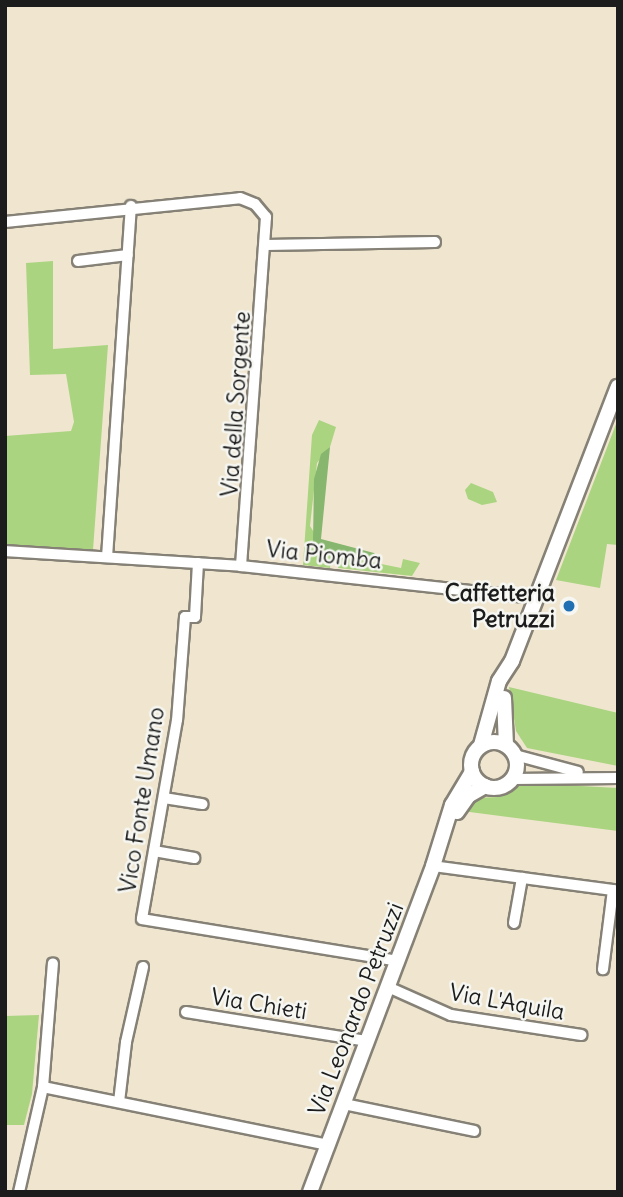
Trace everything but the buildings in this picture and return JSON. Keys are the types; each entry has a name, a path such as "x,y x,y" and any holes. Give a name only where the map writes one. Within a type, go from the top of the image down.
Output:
{"main road":[{"path":"507,672 499,681 481,745 472,757 472,772 485,786 502,786 512,779 517,767 502,719 507,672 618,387"},
{"path":"481,745 510,750"},
{"name":"Via Leonardo Petruzzi","path":"310,1192 433,866 452,805 472,772"},
{"name":"Via Leonardo Petruzzi","path":"441,841 465,799 485,786"}],"street":[{"name":"Via della Sorgente","path":"5,222 131,206 240,198 266,217 241,566"},
{"path":"107,557 131,206"},
{"path":"266,245 435,242"},
{"path":"78,261 128,255"},
{"name":"Via Piomba","path":"5,551 241,566 537,598"},
{"name":"Vico Fonte Umano","path":"198,563 194,617 185,618 177,720 142,919 398,961"},
{"path":"510,750 599,776"},
{"path":"512,779 599,776 618,778"},
{"path":"164,798 203,804"},
{"path":"155,851 194,859"},
{"path":"433,866 615,890 603,969"},
{"path":"514,923 522,878"},
{"path":"19,1192 43,1087 53,963"},
{"path":"119,1102 126,1042 143,967"},
{"name":"Via L'Aquila","path":"388,986 451,1015 582,1035"},
{"name":"Via Chieti","path":"186,1012 368,1041"},
{"path":"43,1087 328,1145"},
{"path":"344,1104 474,1130"}],"green space":[{"path":"53,261 53,349 108,345 93,550 5,545 5,436 71,431 74,422 66,374 30,375 26,263"},
{"path":"618,419 618,545 607,544 600,588 556,580"},
{"path":"319,420 336,427 330,447 317,463 310,526 327,553 401,568 403,559 420,563 412,576 338,568 339,562 331,561 330,568 303,565 312,435"},
{"path":"330,447 321,539 374,553 381,561 327,553 313,542 314,479 321,454"},
{"path":"471,483 493,492 497,502 482,505 468,499 465,490"},
{"path":"509,687 618,713 618,766 527,748 516,731"},
{"path":"545,784 618,788 618,831 462,811 475,798 498,797 517,786"},
{"path":"39,1015 32,1094 24,1125 5,1125 5,1016"}],"place":[{"name":"Caffetteria Petruzzi","path":"569,606"}]}
